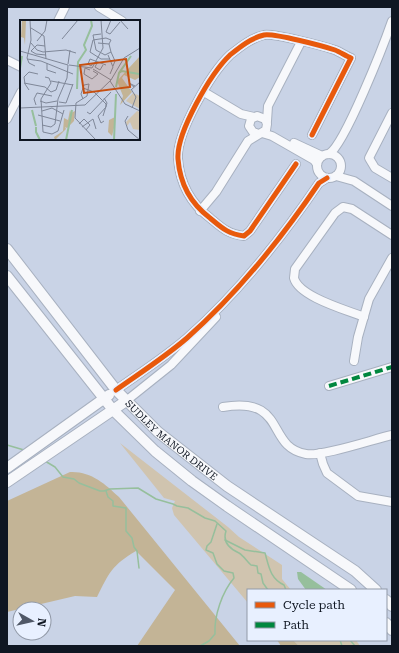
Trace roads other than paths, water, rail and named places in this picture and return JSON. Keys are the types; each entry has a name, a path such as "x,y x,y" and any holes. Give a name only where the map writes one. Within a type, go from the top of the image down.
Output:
{"main road":[{"name":"SUDLEY MANOR DRIVE","path":"7,249 116,390 158,432 227,486 355,571 375,589"},
{"name":"SUDLEY MANOR DRIVE","path":"7,276 113,410 155,451 192,481 350,589"},
{"path":"7,468 116,390"},
{"path":"7,482 126,401"}],"street":[{"path":"58,20 65,7"},
{"path":"99,7 120,20"},
{"path":"304,202 314,182 317,167 325,155 335,150 343,136 378,57 392,21"},
{"path":"296,164 250,231 244,236 230,233 200,210 188,196 182,180 178,158 184,128 220,66 245,43 264,35 278,36 336,50 351,58 312,135"},
{"path":"248,141 266,130 268,106 301,42"},
{"path":"7,60 20,66"},
{"path":"204,92 241,114 263,117 277,133 325,155 336,156 354,181"},
{"path":"7,119 20,94"},
{"path":"200,210 216,192 248,141 250,121 268,106"},
{"path":"241,114 253,132 275,137 314,160 320,174 327,178"},
{"path":"392,114 369,158 375,168 392,178"},
{"path":"336,176 340,163 343,136"},
{"path":"116,390 174,349 224,302 270,250 320,182 327,178 336,176 354,181 392,206"},
{"path":"364,317 320,300 300,288 294,278 296,269 335,213 343,207 352,209 392,235"},
{"path":"354,361 364,317 374,288 392,258"},
{"path":"126,401 148,385 176,361 214,320 224,302"},
{"path":"329,386 392,367"},
{"path":"223,406 245,404 258,408 273,421 282,438 292,448 303,454 320,453 392,435"},
{"path":"320,453 327,473 358,496 392,502"}],"waterway":[{"path":"7,445 24,450"},
{"path":"45,461 55,467 63,477 74,479 79,483 100,491 110,489 138,488 156,499 188,508 205,518 215,521 226,531 225,539 228,545 233,550 241,554 251,565 257,566 258,573 261,574 263,583 267,589"},
{"path":"106,491 108,497 113,501 113,506 126,508 126,531 132,538 134,547 137,551 139,568"},
{"path":"200,646 209,641 215,634 217,612 222,597 234,578 233,573 224,571 217,564 213,553 206,550 207,546 211,542 217,524"},
{"path":"225,540 245,550 265,553 273,575 284,585 286,589"},
{"path":"340,641 342,646"},
{"path":"351,641 355,646"}]}
